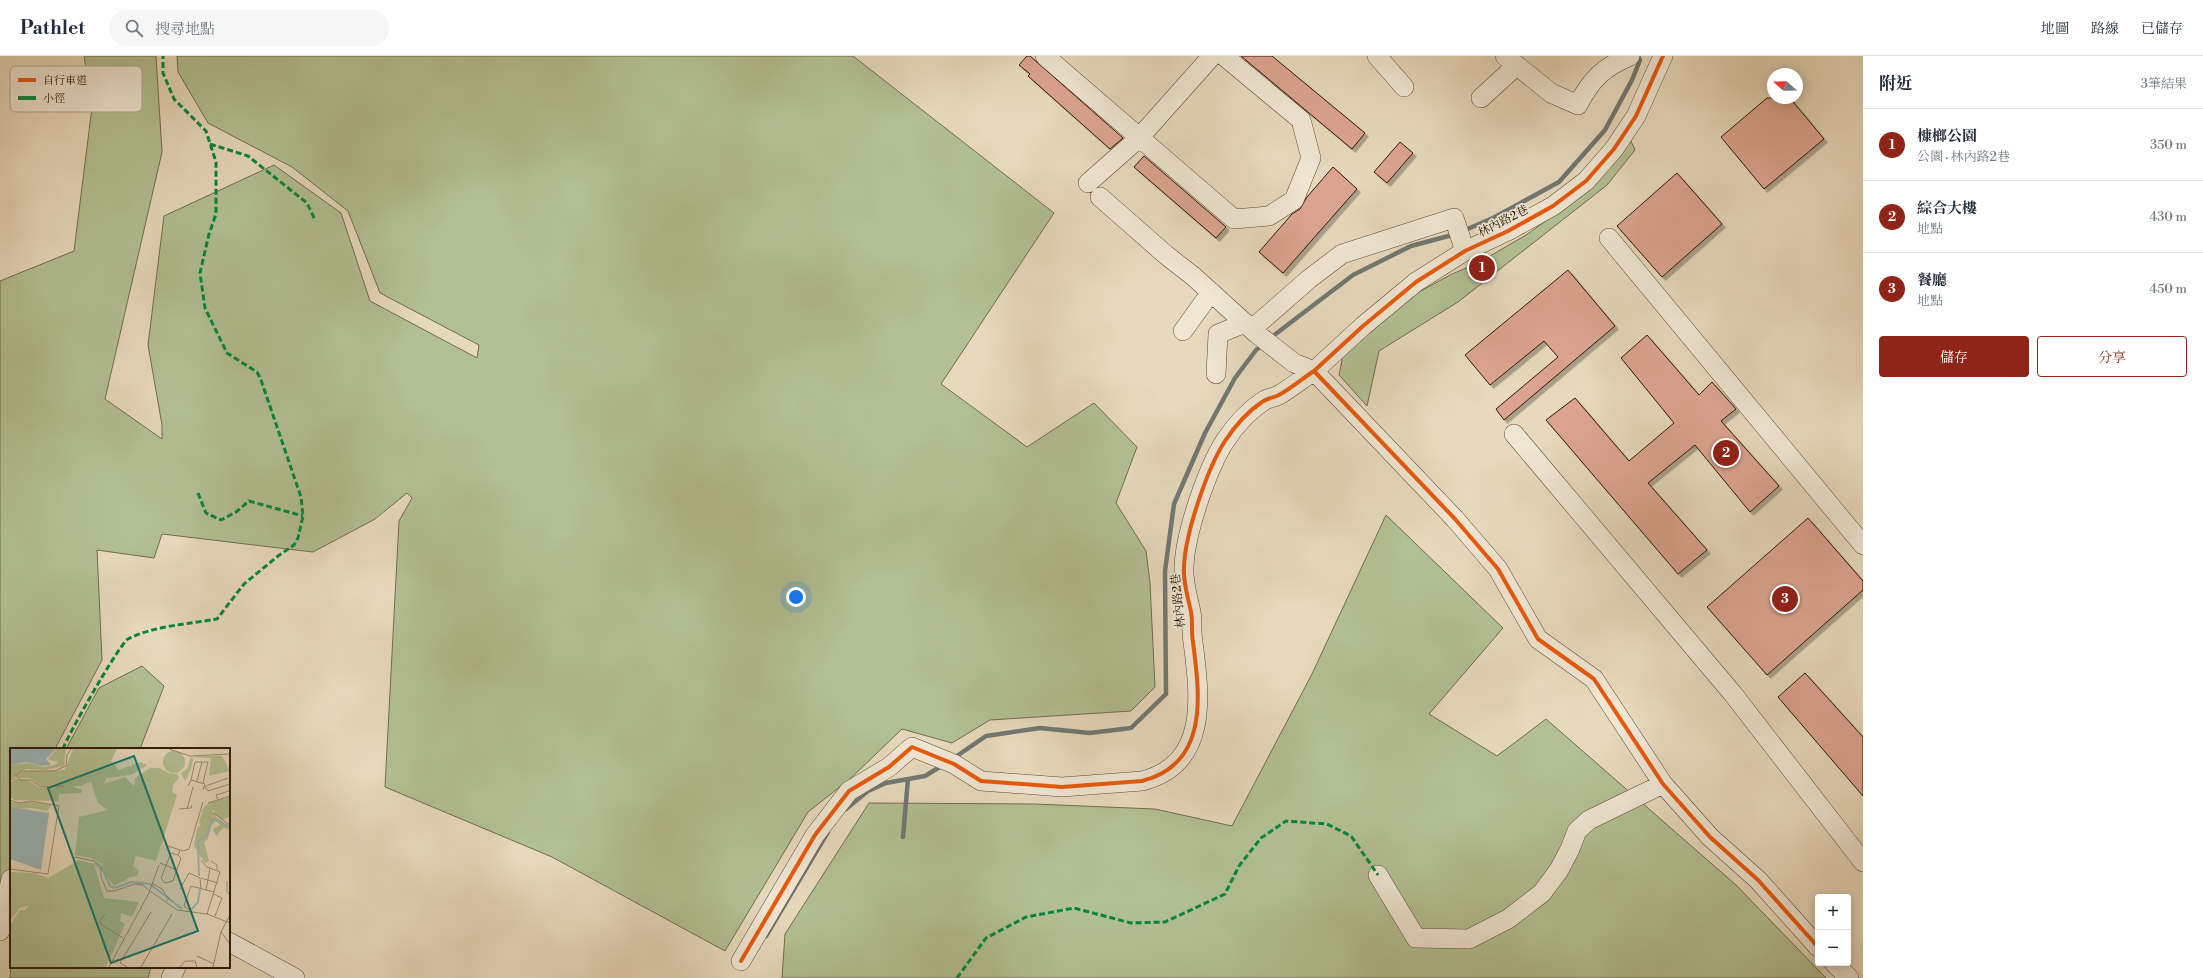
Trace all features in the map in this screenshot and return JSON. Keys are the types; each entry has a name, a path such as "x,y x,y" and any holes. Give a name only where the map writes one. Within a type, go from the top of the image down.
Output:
{"street":[{"path":"1045,56 1234,219 1269,216 1294,200 1311,158 1301,120 1224,56"},
{"path":"1088,183 1139,138 1212,56"},
{"path":"1377,56 1404,87"},
{"name":"林內路2巷","path":"741,961 815,835 849,791 889,767 912,747 954,764 981,781 1023,785 1062,787 1142,781 1155,778 1172,768 1185,754 1194,733 1198,712 1196,663 1191,613 1185,590 1184,567 1187,546 1202,491 1224,442 1242,418 1263,400 1277,396 1314,371 1363,326 1416,282 1465,251 1508,231 1553,206 1586,181 1614,149 1636,116 1663,56"},
{"path":"1480,98 1510,61 1551,93 1578,105 1588,86 1610,65 1626,58"},
{"path":"1100,197 1211,292 1251,329 1294,363 1314,371 1455,519 1498,568 1538,639 1594,679 1663,784 1710,837 1758,880 1815,944"},
{"path":"1216,374 1218,334 1251,329 1309,279 1342,254 1454,218 1454,222 1465,251"},
{"path":"1608,238 1863,545"},
{"path":"1184,331 1211,292"},
{"path":"1514,434 1733,694 1863,862"},
{"path":"1378,875 1416,938 1469,939 1508,919 1542,893 1559,870 1577,831 1589,820 1663,784"},
{"path":"0,931 10,884"},
{"path":"230,943 295,978"},
{"path":"1837,966 1849,978"},
{"path":"171,978 176,968"}],"green space":[{"path":"84,56 156,56 162,152 105,399 162,439 162,425 148,345 164,216 274,165 341,213 370,301 477,358 479,345 380,293 348,211 292,167 208,123 178,72 177,56 853,56 1054,213 941,384 1027,447 1094,403 1137,447 1116,503 1146,551 1150,583 1155,687 1131,711 990,720 952,743 902,729 851,778 808,812 725,951 552,857 385,787 399,521 412,498 407,493 375,519 313,552 162,534 154,558 97,550 102,660 56,748 10,748 10,867 0,891 0,281 74,251 91,112 142,112 142,66 86,66"},
{"path":"1630,139 1635,150 1607,185 1458,302 1379,351 1367,406 1339,375 1343,355 1397,304 1452,274 1478,263 1526,235 1567,206"},
{"path":"1386,515 1503,628 1429,714 1497,756 1546,719 1736,885 1826,978 782,978 785,934 869,803 1034,804 1155,809 1232,826 1312,674"},
{"path":"142,666 164,686 140,748 67,748 99,688"},
{"path":"11,968 151,968 148,978 10,978"}],"building":[{"path":"1027,56 1030,56 1123,138 1110,149 1028,76 1030,74 1019,65"},
{"path":"1241,56 1272,56 1365,133 1352,149"},
{"path":"1767,98 1767,104 1795,104 1824,139 1764,189 1721,137"},
{"path":"1400,142 1413,153 1387,183 1374,172"},
{"path":"1144,156 1226,227 1216,238 1134,167"},
{"path":"1333,167 1357,189 1283,273 1259,252 1292,214 1300,209 1307,197"},
{"path":"1677,173 1722,224 1662,277 1617,226"},
{"path":"1568,270 1615,326 1504,420 1496,409 1558,357 1544,341 1490,385 1465,355"},
{"path":"1647,335 1699,395 1712,382 1736,409 1721,421 1779,486 1750,512 1695,445 1648,483 1707,550 1678,574 1546,420 1575,398 1629,461 1674,423 1621,358"},
{"path":"1808,518 1863,581 1863,590 1767,675 1707,607"},
{"path":"1805,673 1863,737 1863,796 1778,697"}],"waterway":[{"path":"1463,231 1493,218 1559,182 1605,130 1632,80 1640,60 1638,56"},
{"path":"1269,339 1353,275 1411,246 1456,234"},
{"path":"954,758 986,736 1040,728 1090,733 1131,728 1166,694 1165,571 1174,504 1205,433 1235,378 1256,350 1264,344"},
{"path":"846,809 868,791 886,783 925,776 943,765"},
{"path":"903,837 908,779"},
{"path":"766,936 828,832"}],"marked path":[{"path":"64,748 94,691 115,656 128,639 160,628 217,619 244,584 294,545 298,538 303,516 301,497 261,380 257,372 227,353 205,308 200,273 209,234 216,214 216,162 206,131 174,99 163,73 163,56"},
{"path":"210,144 248,156 307,203 315,220"},
{"path":"198,493 206,513 221,520 236,512 249,501 303,516"},
{"path":"957,978 986,938 1026,917 1074,908 1131,923 1165,922 1225,894 1239,866 1261,838 1286,821 1327,824 1351,836 1378,875"}],"cycle path":[{"path":"1663,56 1636,116 1614,149 1586,181 1553,206 1508,231 1465,251 1416,282 1363,326 1314,371 1455,519 1498,569 1538,639 1594,679 1663,784 1710,837 1758,880 1815,944"},
{"path":"741,961 815,835 849,791 889,767 912,747 954,764 981,781 1062,787 1142,781 1164,772 1179,760 1189,744 1195,725 1198,705 1196,663 1192,638 1192,616 1185,584 1184,567 1188,537 1204,484 1225,441 1251,410 1264,401 1279,395 1314,371"}],"place":[{"name":"槺榔公園","path":"1482,268"},
{"name":"綜合大樓","path":"1726,453"},
{"name":"餐廳","path":"1785,599"}]}
